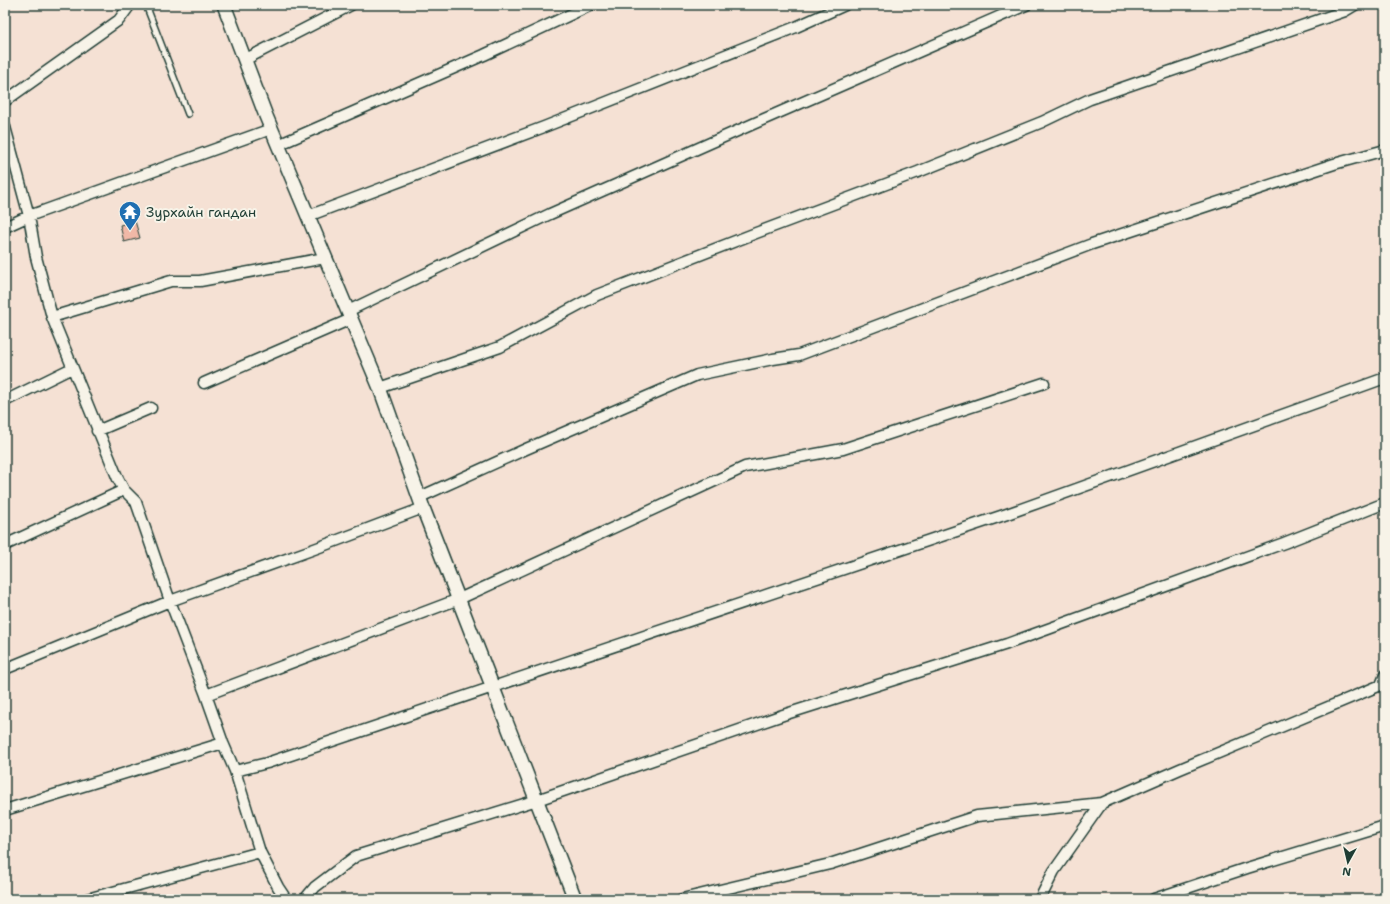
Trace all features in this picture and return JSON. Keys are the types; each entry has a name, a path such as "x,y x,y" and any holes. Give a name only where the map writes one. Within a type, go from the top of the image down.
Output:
{"street":[{"path":"5,101 119,20 130,5"},
{"path":"224,5 271,129 380,388 421,502 575,899"},
{"path":"244,60 351,5"},
{"path":"278,146 484,55 591,5"},
{"path":"308,216 559,121 796,27 846,5"},
{"path":"204,383 349,315 550,214 769,116 1026,5"},
{"path":"380,388 500,347 597,295 918,172 1042,122 1090,99 1345,11 1355,5"},
{"path":"5,127 29,216 36,257 52,317 97,431 124,490 136,502 170,601 223,743 235,771 260,852 286,899"},
{"path":"5,227 29,216 271,129"},
{"path":"5,670 170,601 309,551 421,502 526,448 697,375 773,358 799,355 1092,244 1334,164 1385,150"},
{"path":"52,317 172,281 200,281 325,258"},
{"path":"5,401 72,368"},
{"path":"235,771 267,763 493,688 1007,514 1385,378"},
{"path":"206,695 459,599 745,467 843,449 1044,383"},
{"path":"97,431 150,408"},
{"path":"5,545 124,490"},
{"path":"305,899 315,887 356,856 537,800 783,715 1007,644 1276,546 1385,503"},
{"path":"682,899 830,864 977,816 1102,803 1384,681"},
{"path":"5,810 223,743"},
{"path":"1040,899 1054,871 1102,803"},
{"path":"1154,899 1247,868 1385,827"},
{"path":"87,899 260,852"}],"lane":[{"path":"146,5 188,114"}],"building":[{"name":"Зурхайн гандан","path":"135,221 140,238 124,242 120,225"}],"place":[{"name":"Зурхайн гандан","path":"130,232"}]}
